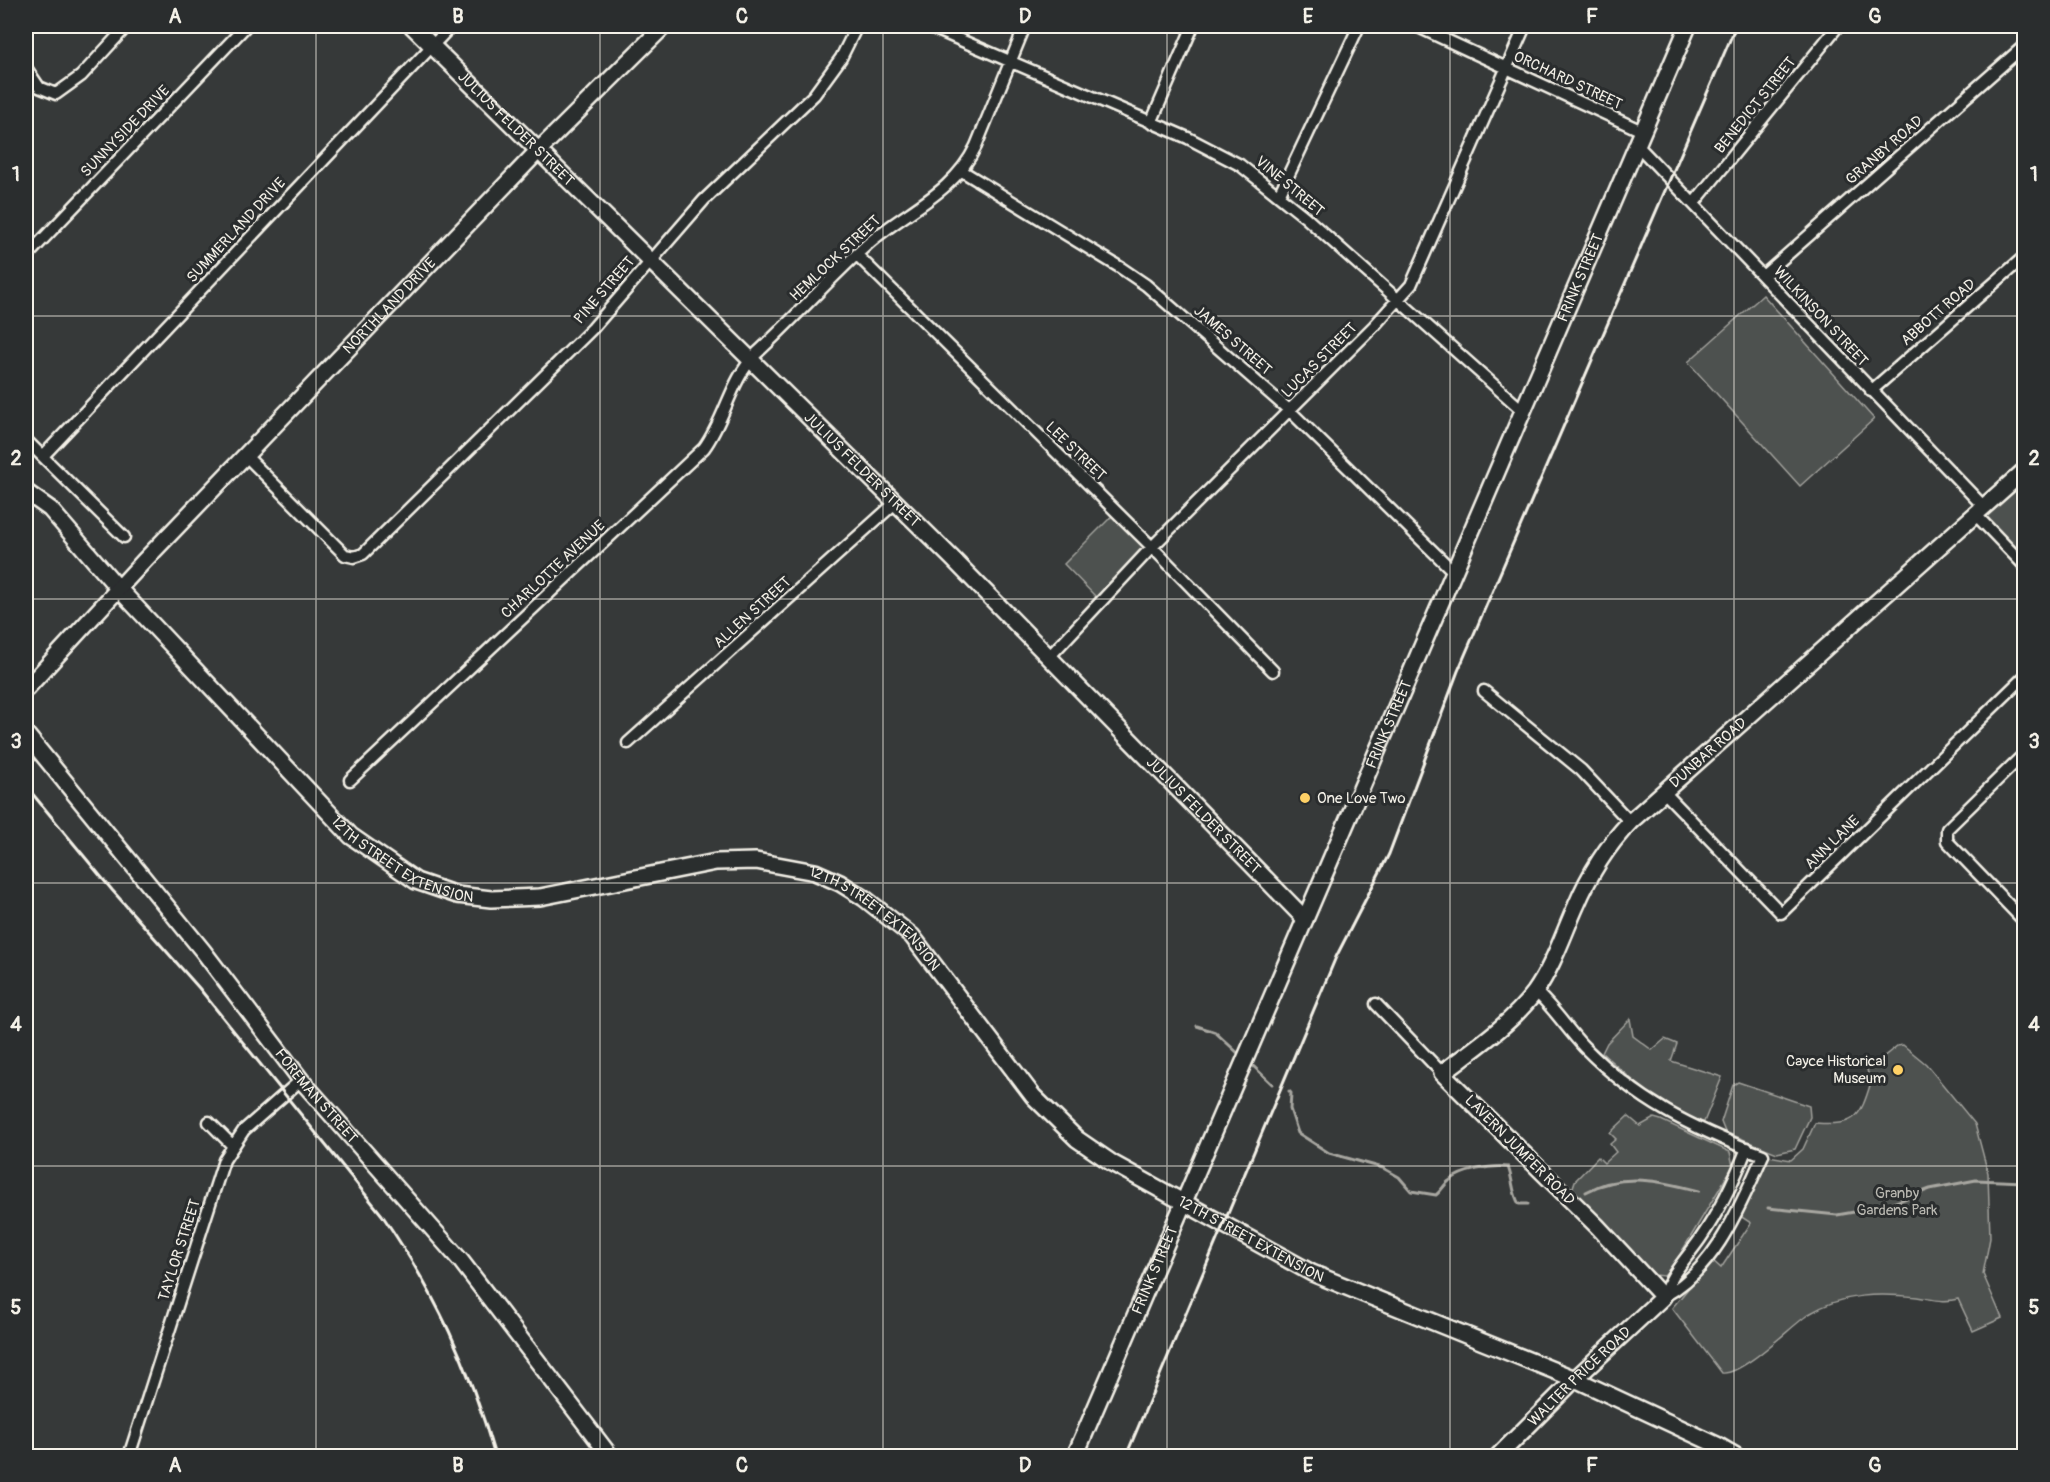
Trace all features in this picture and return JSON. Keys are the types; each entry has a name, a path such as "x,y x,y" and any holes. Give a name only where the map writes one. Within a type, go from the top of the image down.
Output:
{"street":[{"path":"26,68 39,87 56,94 81,76 127,26"},
{"name":"SUNNYSIDE DRIVE","path":"26,257 246,26"},
{"name":"JULIUS FELDER STREET","path":"412,26 895,503 1305,919"},
{"name":"SUMMERLAND DRIVE","path":"43,456 451,26"},
{"name":"NORTHLAND DRIVE","path":"118,588 538,151 664,26"},
{"name":"PINE STREET","path":"246,456 345,555 354,557 371,549 593,328 704,200 814,95 841,58 857,26"},
{"name":"VINE STREET","path":"928,26 1215,150 1260,178 1522,410"},
{"name":"HEMLOCK STREET","path":"749,360 857,255 907,213 946,188 962,171 976,146 1025,26"},
{"path":"1151,123 1193,26"},
{"path":"1279,195 1359,26"},
{"name":"ORCHARD STREET","path":"1416,26 1506,68 1640,138"},
{"name":"LUCAS STREET","path":"1049,657 1152,547 1290,411 1398,300 1416,276 1525,26"},
{"name":"FRINK STREET","path":"1075,1456 1688,26"},
{"name":"BENEDICT STREET","path":"1694,203 1838,26"},
{"name":"GRANBY ROAD","path":"1763,276 2025,46"},
{"name":"WILKINSON STREET","path":"1640,138 1694,203 1871,391 2025,565"},
{"name":"JAMES STREET","path":"962,171 1138,279 1290,411 1453,572"},
{"name":"LEE STREET","path":"857,255 1152,547 1273,671"},
{"name":"ABBOTT ROAD","path":"1871,391 2025,257"},
{"name":"CHARLOTTE AVENUE","path":"350,780 704,448 718,423 728,397 749,360"},
{"path":"26,440 124,537"},
{"name":"DUNBAR ROAD","path":"1442,1073 1509,1021 1535,991 1555,957 1585,886 1614,840 1630,822 2025,471"},
{"name":"12TH STREET EXTENSION","path":"26,492 50,509 118,588 351,836 416,881 458,895 491,899 559,894 716,862 756,861 788,865 824,876 864,898 912,936 1034,1096 1077,1139 1112,1163 1312,1273 1575,1379 1736,1456"},
{"name":"ALLEN STREET","path":"628,743 895,503"},
{"path":"26,689 118,588"},
{"name":"ANN LANE","path":"1664,792 1781,913 2025,676"},
{"path":"1484,691 1581,770 1630,822"},
{"name":"FOREMAN STREET","path":"26,734 203,951 301,1080 461,1261 609,1456"},
{"path":"2025,754 1947,829 1947,841 2025,921"},
{"path":"1535,991 1584,1047 1638,1094 1691,1127 1763,1155 1743,1204 1723,1235 1680,1288 1663,1297"},
{"name":"LAVERN JUMPER ROAD","path":"1376,1004 1442,1073 1597,1226 1663,1297"},
{"name":"TAYLOR STREET","path":"129,1456 221,1168 232,1145 265,1110 301,1080"},
{"path":"209,1122 232,1145"},
{"path":"1663,1297 1670,1277 1699,1240 1727,1196 1746,1148"},
{"name":"WALTER PRICE ROAD","path":"1498,1456 1575,1379 1663,1297"}],"green space":[{"path":"1763,295 1874,419 1800,486 1688,362"},
{"path":"2024,471 2024,565 1975,514"},
{"path":"1114,514 1147,547 1096,597 1064,564"},
{"path":"1630,1019 1633,1036 1652,1050 1665,1039 1677,1044 1671,1061 1722,1077 1704,1122 1698,1122 1653,1098 1602,1053 1607,1043"},
{"name":"Granby Gardens Park","path":"1903,1045 1926,1064 1975,1124 1988,1173 1990,1238 1983,1274 2002,1318 1973,1331 1958,1299 1942,1301 1889,1295 1848,1298 1809,1314 1754,1359 1731,1372 1722,1373 1672,1308 1712,1260 1721,1268 1751,1223 1737,1214 1763,1155 1791,1160 1803,1149 1815,1123 1839,1123 1854,1117 1863,1104 1871,1082 1867,1070 1897,1046"},
{"path":"1738,1082 1809,1106 1810,1117 1795,1149 1777,1153 1725,1132 1721,1122 1733,1085"},
{"path":"1628,1116 1640,1126 1654,1118 1661,1120 1730,1152 1733,1166 1672,1268 1664,1276 1655,1275 1579,1200 1572,1190 1575,1181 1598,1157 1604,1163 1616,1152 1610,1144 1616,1139 1610,1133"}],"waterway":[{"path":"1197,1026 1215,1032 1240,1055"},
{"path":"1250,1063 1272,1084"},
{"path":"1289,1091 1291,1093 1290,1109 1298,1133 1329,1153 1383,1168 1399,1177 1411,1191 1436,1195 1449,1181 1461,1174 1485,1168 1508,1167 1519,1204 1528,1204"},
{"path":"1586,1192 1600,1186 1628,1180 1671,1184 1699,1191"},
{"path":"1768,1208 1837,1215 1883,1207 1930,1189 1976,1180 2024,1182"}],"railway":[{"path":"1126,1456 1336,957 1389,854 1458,671 1736,26"},
{"path":"26,786 112,890 199,988 382,1215 419,1273 449,1331 474,1391 495,1456"}],"place":[{"name":"One Love Two","path":"1305,798"},
{"name":"Cayce Historical Museum","path":"1898,1070"}]}
